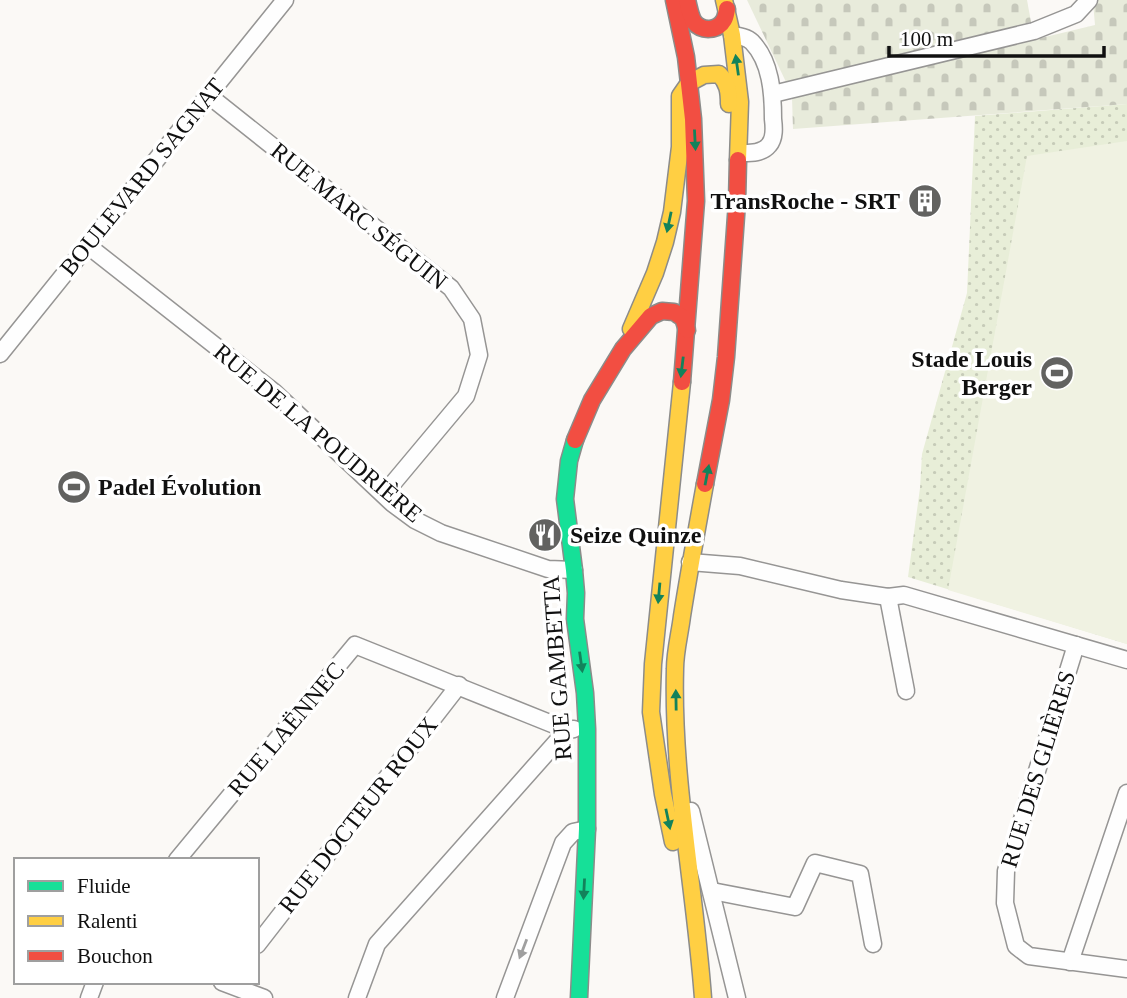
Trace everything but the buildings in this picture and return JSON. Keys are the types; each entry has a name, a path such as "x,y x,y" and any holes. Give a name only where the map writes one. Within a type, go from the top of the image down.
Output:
{"main road":[{"path":"664,0 694,119 696,201 687,330 653,664 652,712 663,794 684,894 695,998"},
{"path":"622,349 646,295 665,242 676,184 686,57 674,0"},
{"path":"687,0 693,21 701,29 717,28 724,20 726,5"},
{"path":"703,998 676,736 675,666 690,562 721,400 728,330 740,102 726,5"},
{"path":"685,90 704,75 719,74 729,88 729,140 719,294 728,330"},
{"path":"622,349 651,316 662,311 674,312 682,318 687,330"},
{"name":"RUE GAMBETTA","path":"579,998 587,829 587,729 575,619 574,570 565,499 569,461 577,432 622,349"}],"street":[{"path":"772,94 1034,31 1076,15 1089,0"},
{"name":"BOULEVARD SAGNAT","path":"0,354 278,2"},
{"path":"732,35 751,40 768,73 772,94 774,133 771,144 753,153 739,153"},
{"name":"RUE MARC SÉGUIN","path":"208,94 451,288 472,319 479,355 466,396 384,494"},
{"name":"RUE DE LA POUDRIÈRE","path":"87,245 274,392 392,503 415,520 442,533 548,569 574,570"},
{"path":"690,562 740,566 841,590 888,597 904,596 1127,660"},
{"path":"888,597 906,691"},
{"name":"RUE LAËNNEC","path":"179,858 355,645 568,730"},
{"name":"RUE DES GLIÈRES","path":"1076,645 1006,871 1005,903 1016,946 1029,956 1127,969"},
{"name":"RUE DOCTEUR ROUX","path":"259,941 459,685"},
{"path":"357,998 377,944 568,730 587,729"},
{"path":"680,768 737,998"},
{"path":"1070,962 1127,793"},
{"path":"505,998 563,843 573,832 587,829"},
{"path":"712,891 795,907 815,863 860,874 873,944"},
{"path":"225,987 264,998"}],"green space":[{"path":"747,0 1027,0 1031,22 786,82"},
{"path":"1127,0 1127,104 793,129 792,98 1095,25 1093,2"},
{"name":"Stade Louis Berger","path":"1127,104 1127,644 908,577 922,454 967,293 975,116"},
{"name":"Stade Louis Berger","path":"1127,141 1127,644 948,590 1027,156"}],"traffic: fast":[{"path":"575,440 569,461 565,499 574,570 575,619 587,729 587,829 579,998"}],"traffic: slow":[{"path":"724,0 732,35 740,102 738,160"},
{"path":"631,329 655,273 672,212 680,147 680,96 689,83 704,75 719,74 727,88 729,104"},
{"path":"673,842 651,712 653,664 682,382"},
{"path":"703,998 680,792 675,669 705,484"}],"traffic: jam":[{"path":"674,0 686,57 693,119 696,201 682,382"},
{"path":"687,0 694,22 705,29 721,24 727,9"},
{"path":"705,484 726,357 738,160"},
{"path":"575,440 592,400 623,349 651,316 662,311 674,312 683,318 687,330"}],"place":[{"name":"TransRoche - SRT","path":"925,201"},
{"name":"Stade Louis Berger","path":"1057,373"},
{"name":"Padel Évolution","path":"74,487"},
{"name":"Seize Quinze","path":"545,535"}]}
